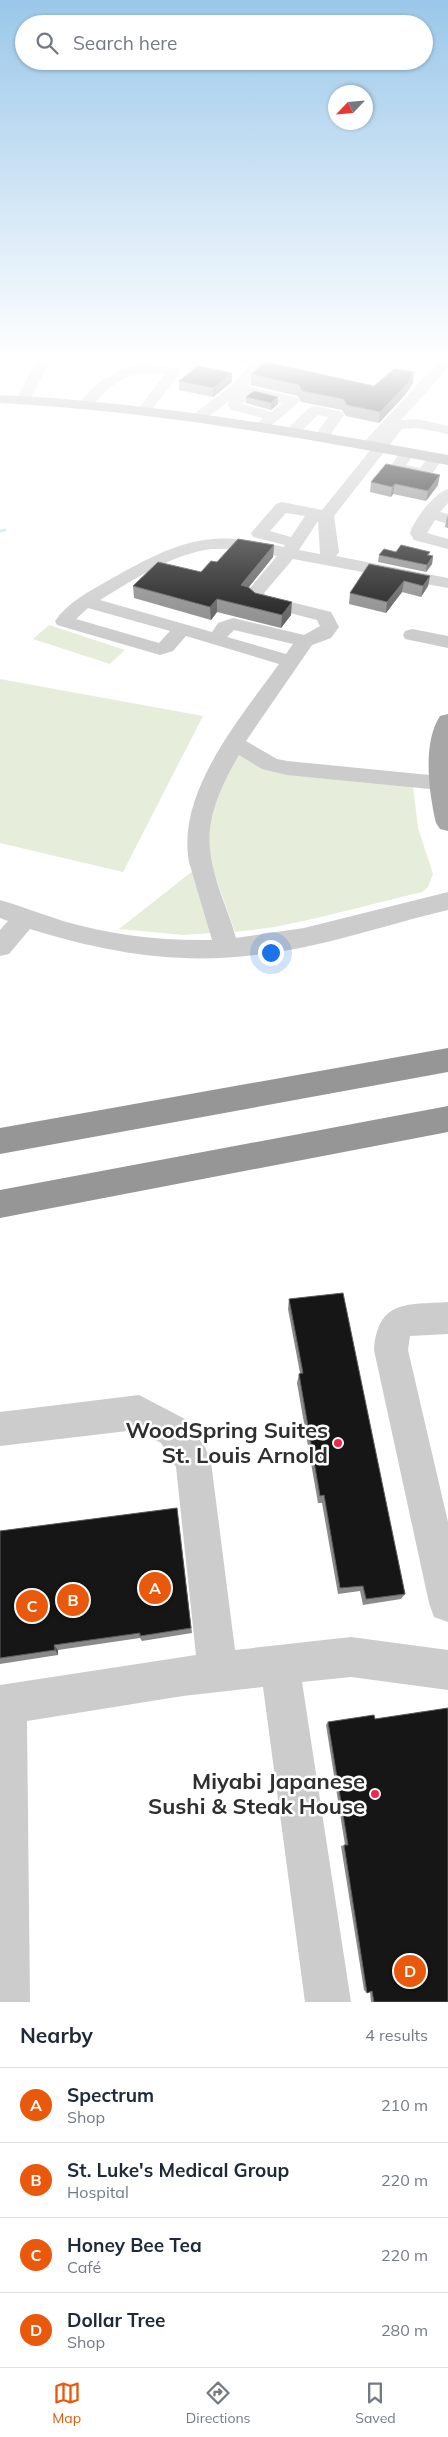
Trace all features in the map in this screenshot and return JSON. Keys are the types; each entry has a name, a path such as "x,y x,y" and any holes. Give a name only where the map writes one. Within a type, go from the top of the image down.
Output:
{"highway":[{"path":"0,1141 448,1060"},
{"path":"0,1204 448,1119"}],"main road":[{"path":"398,451 407,453"},
{"path":"448,721 440,783 448,823"}],"street":[{"path":"216,638 225,627 233,624 305,641 324,634 330,627 324,616 260,600 254,594 321,514 369,451"},
{"path":"407,453 397,468 424,474 436,458"},
{"path":"448,494 435,506 420,527 418,533 420,536 448,544"},
{"path":"321,514 282,507 259,533 293,548 326,559 377,567 448,583"},
{"path":"321,514 330,552 326,559"},
{"path":"431,514 448,519"},
{"path":"182,629 163,649 64,621 85,602 147,565 180,550 196,546 238,542 293,548"},
{"path":"85,602 216,638 292,662"},
{"path":"412,635 448,642"},
{"path":"226,948 198,847 207,795 234,743 305,641"},
{"path":"234,743 270,764 287,768 440,783"},
{"path":"0,909 83,937 133,946 176,950 226,948 281,942 448,901"},
{"path":"0,947 25,918"},
{"path":"448,1317 402,1321 392,1332 391,1350 448,1603"},
{"path":"0,1429 139,1412 173,1431 194,1462 218,1672"},
{"path":"7,2002 4,1704 218,1672 351,1657 448,1670"},
{"path":"280,1665 328,2002"}],"green space":[{"path":"49,625 125,650 110,664 33,639"},
{"path":"0,679 203,716 123,872 0,843"},
{"path":"240,752 413,786 418,828 433,874 428,887 422,892 317,918 275,927 235,932 206,850 210,817 224,783"},
{"path":"194,870 211,933 184,935 119,929"}],"building":[{"path":"386,464 440,475 428,491 395,484 392,487 371,482"},
{"path":"238,539 274,545 241,585 248,587 255,593 292,602 282,615 217,599 210,607 133,586 158,562 201,572 211,561 217,562"},
{"path":"401,545 430,552 427,555 433,556 427,565 379,555 384,549 396,552"},
{"path":"369,564 430,576 423,586 404,581 387,602 350,593"},
{"name":"WoodSpring Suites St. Louis Arnold","path":"343,1293 405,1594 366,1599 363,1586 340,1588 324,1495 320,1496 299,1374 303,1373 289,1299"},
{"path":"177,1508 191,1628 140,1636 140,1633 54,1645 55,1650 0,1658 0,1531"},
{"path":"448,1708 448,2002 374,2002 372,1991 367,1993 344,1845 348,1845 328,1722 374,1715 375,1719"}],"waterway":[{"path":"0,531 5,530"}],"place":[{"name":"WoodSpring Suites St. Louis Arnold","path":"338,1443"},
{"name":"Spectrum","path":"155,1588"},
{"name":"St. Luke's Medical Group","path":"73,1600"},
{"name":"Honey Bee Tea","path":"32,1606"},
{"name":"Miyabi Japanese Sushi & Steak House","path":"375,1794"},
{"name":"Dollar Tree","path":"410,1971"}]}
